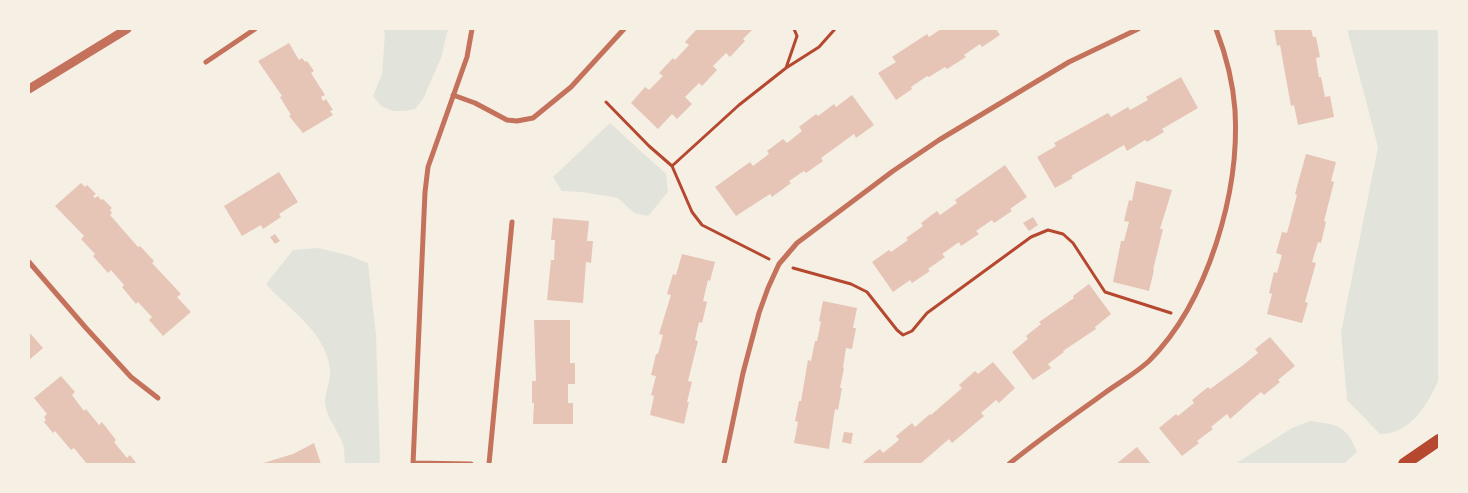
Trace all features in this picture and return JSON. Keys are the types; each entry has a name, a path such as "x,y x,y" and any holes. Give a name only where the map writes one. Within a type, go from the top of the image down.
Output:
{"main road":[{"path":"1404,464 1439,440"}],"street":[{"path":"29,89 127,29"},
{"path":"206,62 255,29"},
{"path":"471,464 412,463 425,192 428,167 467,56 472,29"},
{"path":"453,95 475,103 506,120 517,121 533,118 572,87 624,29"},
{"path":"724,464 743,373 759,313 779,264 797,243 893,171 939,140 1069,62 1138,29"},
{"path":"1008,464 1148,362 1184,317 1202,282 1230,193 1235,151 1235,109 1228,60 1216,29"},
{"path":"489,464 512,222"},
{"path":"29,262 131,377 158,398"}],"path":[{"path":"786,68 797,36 794,29"},
{"path":"672,166 739,105 786,68 819,47 835,29"},
{"path":"606,102 649,146 672,166 692,212 702,225 779,264 851,284 867,292 903,335 912,332 927,313 1031,237 1048,230 1063,234 1072,243 1105,292 1184,317"}],"shaded area":[{"path":"383,29 448,29 441,58 423,99 415,109 393,111 381,106 373,96 382,74 385,33"},
{"path":"1347,29 1437,29 1439,39 1439,379 1430,398 1417,416 1401,429 1391,433 1380,434 1347,400 1341,332 1378,147"},
{"path":"610,123 666,174 668,192 648,216 634,213 618,198 562,191 553,177"},
{"path":"318,248 347,255 368,263 376,335 379,464 345,464 343,445 330,419 325,402 330,372 327,355 321,343 305,322 266,284 293,250"},
{"path":"1310,421 1340,427 1349,436 1357,452 1344,464 1235,464 1292,428"}],"building":[{"path":"697,29 753,29 730,57 726,53 713,66 717,70 702,86 699,83 685,97 692,104 677,119 672,114 658,129 631,103 645,87 649,90 663,76 659,73 689,45 685,42"},
{"path":"941,29 996,29 1000,35 982,47 980,44 964,55 966,57 947,69 945,67 929,77 927,76 896,100 878,73 896,62 892,57 927,34 929,37"},
{"path":"1274,29 1311,29 1313,37 1316,37 1320,57 1316,58 1319,77 1321,77 1325,97 1330,96 1334,117 1298,125 1294,105 1291,106 1280,45 1277,46"},
{"path":"289,43 299,60 302,58 305,62 307,61 314,71 311,73 325,95 321,97 323,101 326,99 333,110 330,111 333,115 303,133 289,116 291,115 280,97 282,96 258,61"},
{"path":"1181,77 1198,108 1162,129 1164,132 1147,142 1145,140 1127,151 1124,145 1071,176 1073,178 1055,188 1037,157 1056,146 1054,143 1108,113 1111,117 1128,107 1130,110 1148,100 1146,97"},
{"path":"852,95 874,125 856,138 854,134 821,158 823,161 806,173 804,171 789,181 791,183 772,197 770,194 736,216 715,187 750,162 753,166 769,154 767,151 783,139 787,143 802,131 799,127 816,114 818,116 834,104 836,107"},
{"path":"1306,154 1336,162 1331,181 1334,182 1324,221 1326,222 1321,243 1318,242 1312,262 1316,263 1305,302 1308,303 1302,323 1267,314 1272,294 1269,293 1274,272 1277,273 1282,255 1276,253 1282,232 1287,233"},
{"path":"1005,165 1027,197 1010,209 1012,211 994,223 992,220 976,231 979,234 961,246 959,242 942,254 945,257 928,269 930,271 912,283 910,280 893,292 872,262 908,240 906,238 923,226 921,223 937,211 940,215 957,203 955,200"},
{"path":"279,172 298,202 279,214 281,217 263,229 261,225 242,236 224,206"},
{"path":"1136,181 1172,190 1160,229 1163,229 1149,291 1113,282 1121,241 1124,241 1129,222 1124,221 1129,200 1132,201"},
{"path":"81,183 85,187 87,185 96,194 93,196 95,198 98,196 112,208 110,215 138,247 140,246 154,261 152,263 181,294 177,297 191,312 163,336 149,320 152,317 138,302 136,304 122,287 124,285 111,270 108,273 93,256 95,254 81,239 84,236 55,206"},
{"path":"1033,217 1038,225 1029,231 1023,223"},
{"path":"553,218 589,221 587,241 593,241 591,263 586,262 583,303 547,300 551,260 554,260 555,240 551,240"},
{"path":"275,234 280,241 275,244 270,237"},
{"path":"682,254 715,262 703,301 707,302 702,323 699,322 695,340 698,341 688,381 692,382 684,424 650,415 654,396 651,395 656,376 651,375 663,335 659,334 671,295 667,294 673,274 676,275"},
{"path":"1089,284 1111,314 1095,327 1096,329 1063,351 1048,364 1051,368 1033,380 1012,352 1028,339 1026,336 1041,324 1039,322 1074,298 1073,296"},
{"path":"823,301 857,308 853,328 856,328 852,349 846,348 840,388 842,388 838,410 835,409 829,449 794,443 798,422 795,421 799,401 801,401 808,360 811,361 815,341 817,341"},
{"path":"534,320 570,320 570,363 575,363 575,384 568,384 568,403 573,403 573,424 533,424 532,381 536,381"},
{"path":"29,332 43,348 29,360"},
{"path":"1270,337 1295,366 1278,380 1280,382 1264,395 1261,392 1230,419 1227,414 1211,427 1213,429 1197,441 1199,443 1182,456 1159,428 1176,414 1178,416 1194,403 1192,400 1208,387 1210,389 1258,353 1255,349"},
{"path":"993,362 1015,388 999,403 996,400 981,413 984,416 952,443 949,439 920,464 865,464 863,462 880,449 883,453 899,440 896,436 912,423 915,427 931,415 962,388 959,385 975,371 978,374"},
{"path":"61,376 75,392 72,395 84,411 86,409 99,425 102,422 116,440 114,442 127,458 130,455 137,464 87,464 74,448 71,450 55,431 53,433 44,422 46,420 44,417 47,414 34,398"},
{"path":"844,432 853,433 851,444 842,442"},
{"path":"314,443 321,464 260,464 293,454"},
{"path":"1137,447 1151,464 1116,464 1121,460"}]}
